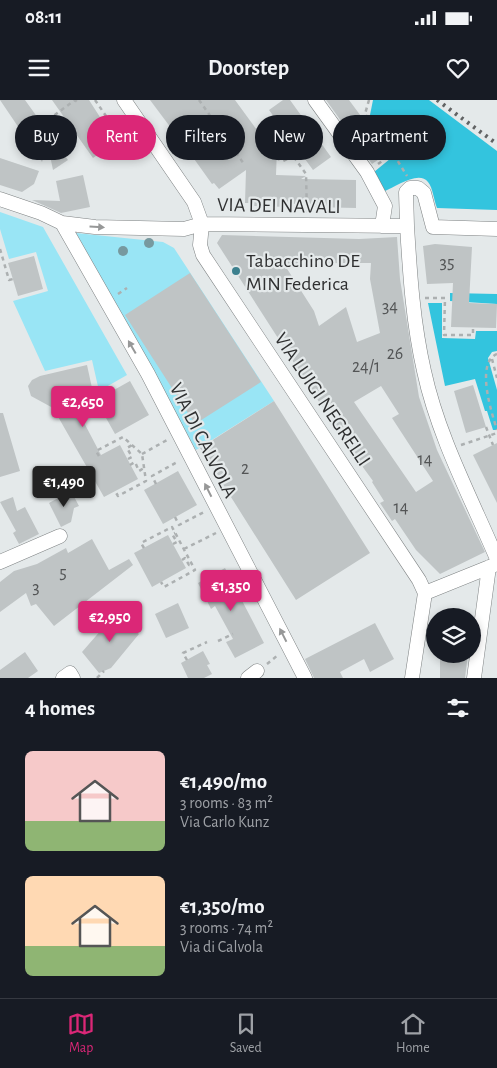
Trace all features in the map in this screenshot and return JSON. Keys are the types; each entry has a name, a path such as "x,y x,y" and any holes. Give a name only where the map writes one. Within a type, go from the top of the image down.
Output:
{"street":[{"path":"124,100 184,184 194,202 202,224"},
{"path":"314,100 367,172 385,206 382,226"},
{"path":"474,678 494,563 450,449 424,371 412,298 406,192 412,188 421,189 424,193 433,227 497,229"},
{"name":"VIA DEI NAVALI","path":"0,199 41,213 62,223 95,227 184,229 202,224 407,226"},
{"name":"VIA DI CALVOLA","path":"62,223 148,374 305,678"},
{"name":"VIA LUIGI NEGRELLI","path":"202,224 200,245 203,255 419,580 425,593"},
{"path":"0,562 60,536"},
{"path":"412,678 425,593 494,563"},
{"path":"63,678 70,673 74,678"}],"path":[{"path":"55,115 75,100 77,102 79,100"},
{"path":"94,100 105,115"},
{"path":"199,100 209,115"},
{"path":"366,115 369,100"},
{"path":"241,160 244,164"},
{"path":"296,160 307,177 307,217"},
{"path":"367,172 384,160"},
{"path":"396,160 412,188"},
{"path":"0,248 9,280 13,279"},
{"path":"419,298 445,298 444,335 473,335 473,328"},
{"path":"457,446 497,432 486,384 487,369 492,357 497,354"},
{"path":"492,357 497,378"},
{"path":"486,427 493,445"},
{"path":"99,456 96,451 123,437 142,454 146,481 118,496 115,491"},
{"path":"142,454 170,439"},
{"path":"128,459 132,457 127,448 132,445"},
{"path":"177,454 183,466"},
{"path":"156,484 152,476 181,461"},
{"path":"130,464 134,462 139,471 144,468"},
{"path":"175,517 178,525 206,510"},
{"path":"144,548 141,543 172,527 196,570 164,587 162,582"},
{"path":"184,549 223,529"},
{"path":"173,544 177,542 172,534 175,533"},
{"path":"182,560 185,558 189,565 192,564"},
{"path":"218,641 233,634"},
{"path":"187,660 183,653 207,642"},
{"path":"252,674 284,651"},
{"path":"96,678 104,671"}],"shaded area":[{"path":"373,100 429,100 497,151 497,210 437,208 430,185 424,179 419,178 407,180 385,191 374,172 389,160 446,160 446,115 370,115"},
{"path":"0,212 43,227 127,375 99,391 92,360 45,371 13,301 48,291 36,252 9,259 0,229"},
{"path":"76,233 163,242 174,248 274,401 196,450"},
{"path":"450,293 497,294 497,304 450,301"},
{"path":"428,303 442,303 442,338 475,339 476,331 497,331 497,351 492,352 488,358 497,390 497,430 493,430 475,379 445,386"}],"building":[{"path":"0,100 25,100 36,115 15,115 15,122"},
{"path":"52,100 89,100 99,115 87,115 87,150 77,135 77,115 63,115"},
{"path":"150,100 235,100 255,127 255,160 277,160 276,175 306,176 301,179 356,180 356,208 312,207 312,204 290,204 290,207 254,206 254,203 245,203 246,170 219,189 214,183 212,184 195,160 245,160 245,115 166,115 166,121"},
{"path":"283,100 290,100 301,115 273,115 269,110"},
{"path":"326,100 349,100 360,115 337,115"},
{"path":"323,146 331,157 313,170 306,160 323,160"},
{"path":"0,158 39,171 34,184 22,192 0,185"},
{"path":"51,160 68,160 53,170"},
{"path":"369,160 378,160 372,164"},
{"path":"83,175 90,207 61,213 32,200 60,201 56,181"},
{"path":"222,235 359,239 397,237 400,279 419,397 437,450 485,552 440,574 416,550 395,519 392,521 380,503 384,501 373,481 346,444 217,243","holes":["371,263 370,279 380,333 357,342 346,307 319,326 314,311 284,264","381,386 399,414 392,418 433,481 416,492 354,402"]},
{"path":"435,244 472,247 469,303 497,304 496,328 451,327 453,283 427,284 423,246"},
{"path":"34,256 43,289 18,296 8,263"},
{"path":"190,273 261,382 195,424 125,315"},
{"path":"87,365 92,388 69,394 101,455 120,445 138,479 104,497 53,408 31,396 28,386 32,380 40,376"},
{"path":"130,381 149,415 115,434 96,400"},
{"path":"473,385 486,427 466,433 454,391"},
{"path":"274,401 370,553 296,600 200,448"},
{"path":"0,413 3,413 20,471 0,477"},
{"path":"497,443 497,503 473,455"},
{"path":"178,471 197,505 163,524 144,490"},
{"path":"71,491 79,506 74,508 71,522 61,527 49,503"},
{"path":"13,497 17,511 25,507 39,534 19,544 13,533 16,531 0,502"},
{"path":"168,535 186,568 152,587 134,553"},
{"path":"92,539 109,570 129,559 133,565 54,626 36,604 31,606 26,593 0,612 0,582 14,571 37,564 66,548 68,553"},
{"path":"225,568 264,643 235,658 226,642 233,639 215,606 211,609 198,583"},
{"path":"178,603 189,628 166,638 155,614"},
{"path":"121,612 125,622 139,634 111,668 99,673 82,652 109,621 108,618"},
{"path":"375,623 394,659 370,672 364,659 340,672 343,678 314,678 305,659"},
{"path":"203,651 210,664 207,665 212,674 204,678 188,678 181,663"},
{"path":"25,652 38,671 28,678 0,678 0,670"},
{"path":"440,663 467,663 465,678 440,678"}],"railway":[{"path":"437,100 497,144"}],"place":[{"name":"Tabacchino DE MIN Federica","path":"236,271"}]}
